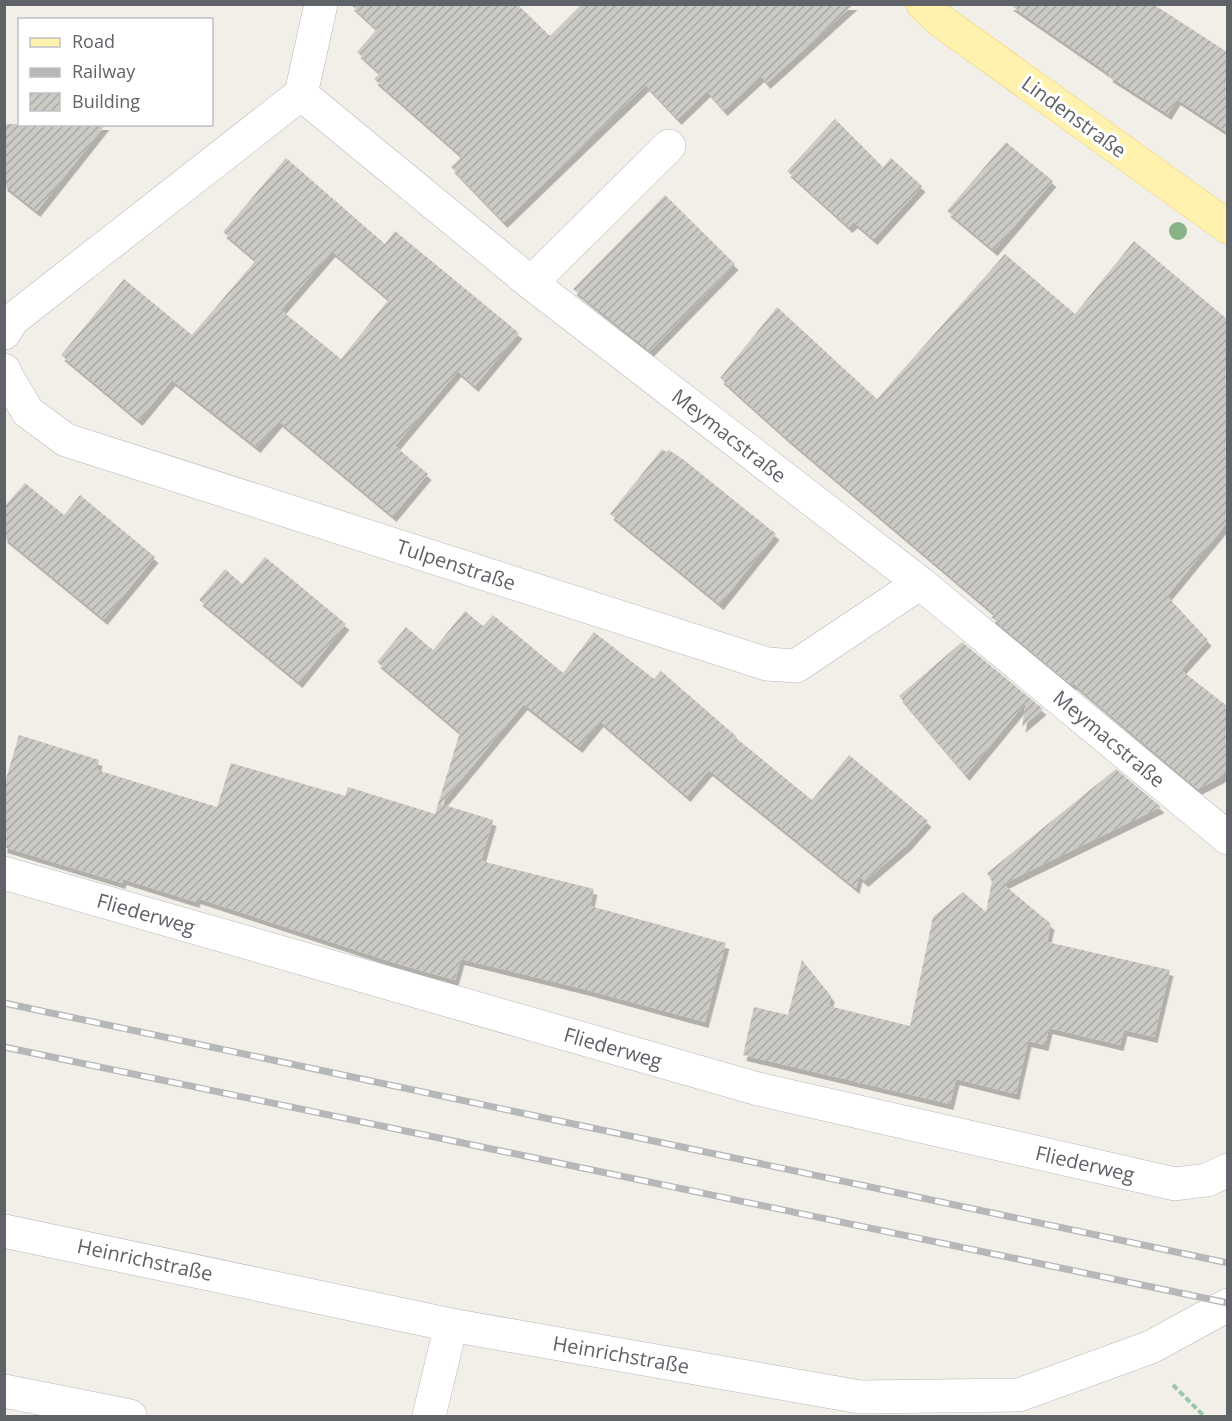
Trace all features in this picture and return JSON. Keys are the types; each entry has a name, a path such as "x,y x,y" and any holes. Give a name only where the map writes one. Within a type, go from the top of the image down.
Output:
{"main road":[{"name":"Lindenstraße","path":"923,4 941,21 1227,227"}],"street":[{"path":"4,333 12,320 301,94 321,4"},
{"name":"Meymacstraße","path":"301,94 531,283 920,583 1227,838"},
{"path":"531,283 669,146"},
{"name":"Tulpenstraße","path":"4,370 28,412 66,440 767,664 796,666 920,583"},
{"name":"Fliederweg","path":"4,873 758,1089 1176,1185 1207,1180 1227,1170"},
{"name":"Heinrichstraße","path":"4,1231 451,1325 860,1397 1018,1395 1151,1347 1227,1305"},
{"path":"429,1416 451,1325"},
{"path":"4,1391 130,1416"}],"building":[{"path":"350,4 517,4 550,36 582,4 854,4 767,83 761,76 724,110 707,91 678,119 646,85 504,222 451,167 462,156 374,79 380,73 357,52 377,29"},
{"path":"1009,4 1153,4 1227,52 1227,132 1177,99 1168,114 1109,76 1110,74"},
{"path":"835,119 883,167 891,158 922,186 874,239 854,222 849,227 787,171"},
{"path":"4,124 104,126 37,211 4,185"},
{"path":"1006,142 1053,181 994,250 947,211"},
{"path":"286,158 385,244 395,231 519,333 475,386 458,371 395,446 428,474 393,516 279,421 257,447 172,380 139,420 61,355 124,279 192,335 256,260 223,232","holes":["332,251 389,299 341,359 281,310"]},
{"path":"665,195 735,264 650,351 573,289"},
{"path":"1134,241 1227,319 1227,523 1167,596 1208,640 1181,670 1227,706 1227,769 1221,777 1198,789 991,617 995,614 787,438 720,378 777,307 877,399 1005,254 1075,314"},
{"path":"662,449 666,452 669,450 684,460 776,534 720,604 610,514"},
{"path":"25,483 64,515 80,495 155,557 104,619 4,537 4,507"},
{"path":"265,557 346,624 299,682 199,600 225,569 242,584"},
{"path":"465,611 483,626 493,615 563,673 594,632 654,679 661,671 736,738 812,800 849,755 928,821 908,844 865,881 859,876 856,888 709,770 687,796 600,721 579,747 524,704 441,804 493,820 481,861 594,889 590,906 726,943 705,1022 461,959 455,980 395,963 197,898 196,902 123,879 122,883 4,847 4,786 19,735 99,760 97,770 217,807 231,763 345,796 348,787 435,814 460,732 377,662 406,627 433,650"},
{"path":"962,642 1043,709 1022,727 1026,702 966,775 899,696"},
{"path":"1116,769 1161,807 1003,884 1051,924 1047,942 1170,970 1154,1037 1124,1030 1120,1045 1049,1028 1045,1045 1028,1041 1016,1094 956,1079 950,1104 743,1055 754,1007 788,1015 802,960 831,996 829,1006 910,1026 933,917 963,892 986,912 992,881 987,873"}],"railway":[{"path":"4,1003 1228,1263"},
{"path":"4,1047 1228,1303"}]}
